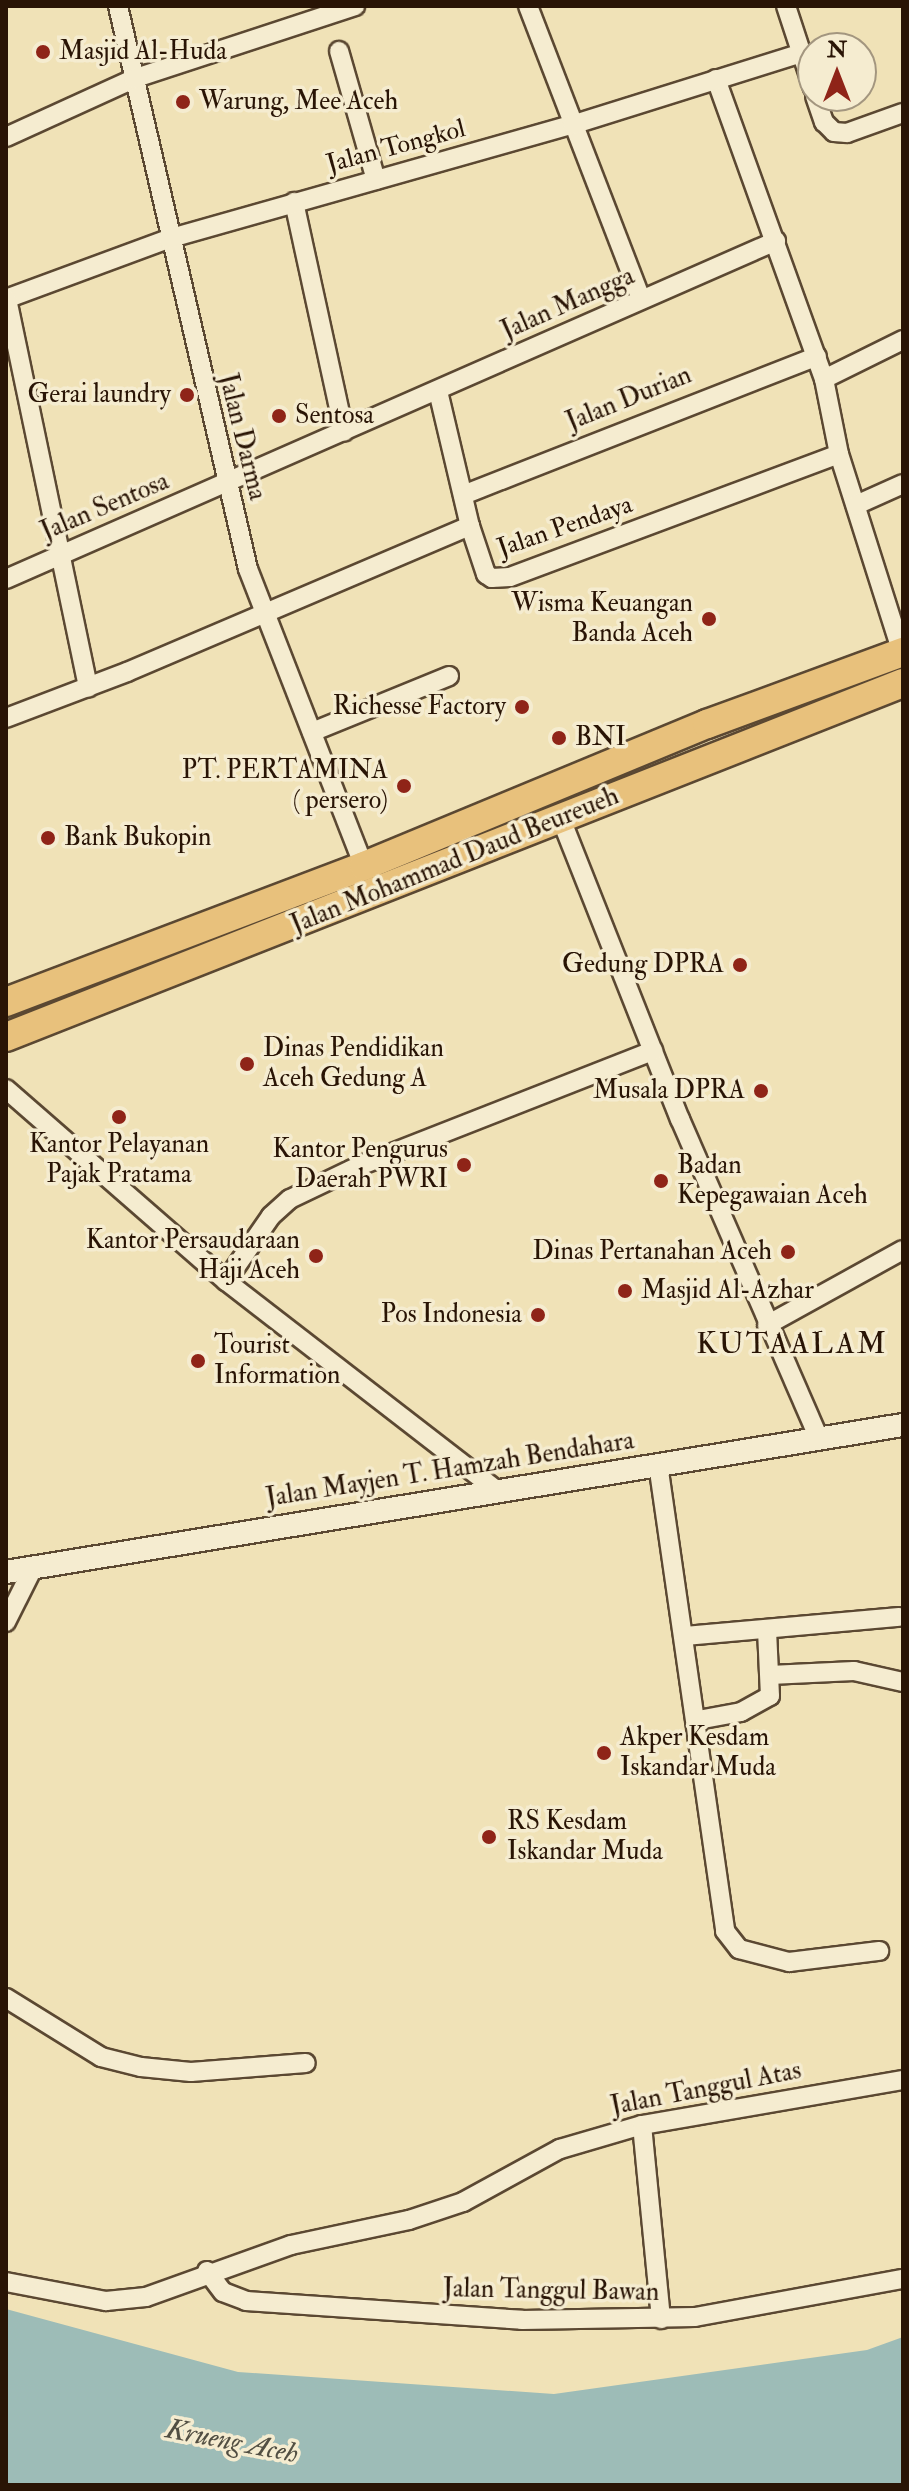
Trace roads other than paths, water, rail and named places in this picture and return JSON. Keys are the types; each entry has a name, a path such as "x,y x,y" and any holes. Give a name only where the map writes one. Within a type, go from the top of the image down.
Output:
{"highway":[{"name":"Jalan Mohammad Daud Beureueh","path":"6,1002 364,866 636,752 902,653"},
{"name":"Jalan Mohammad Daud Beureueh","path":"6,1037 903,683"}],"street":[{"name":"Jalan Darma","path":"118,6 225,484 263,612 364,866"},
{"path":"6,137 133,79 354,6"},
{"path":"528,6 641,299"},
{"path":"786,6 797,38"},
{"path":"339,51 376,180"},
{"name":"Jalan Tongkol","path":"6,299 168,239 572,125 797,55"},
{"path":"716,79 817,356 839,454 902,653"},
{"path":"821,112 824,122 834,132 847,133 903,113"},
{"path":"294,202 344,432"},
{"name":"Jalan Mangga","path":"225,484 776,241"},
{"path":"6,299 64,553 88,688"},
{"path":"824,379 903,340"},
{"name":"Jalan Durian","path":"463,495 817,356"},
{"name":"Jalan Pendaya","path":"438,391 470,526 486,574 500,579 839,454"},
{"name":"Jalan Sentosa","path":"6,579 225,484"},
{"path":"856,505 903,484"},
{"path":"6,718 88,688 470,526"},
{"path":"312,732 449,676"},
{"path":"561,819 767,1325 819,1438"},
{"path":"226,1281 271,1216 290,1199 359,1166 653,1051"},
{"path":"6,1089 226,1281 496,1490"},
{"path":"767,1325 903,1250"},
{"name":"Jalan Mayjen T. Hamzah Bendahara","path":"6,1572 903,1425"},
{"path":"658,1464 730,1940 739,1949 789,1962 879,1951"},
{"path":"6,1622 33,1568"},
{"path":"685,1636 899,1617"},
{"path":"698,1720 763,1704 770,1696 767,1631"},
{"path":"770,1675 854,1671 903,1682"},
{"path":"6,1998 101,2057 141,2067 191,2072 306,2063"},
{"name":"Jalan Tanggul Atas","path":"6,2282 124,2301 207,2271 463,2202 560,2149 642,2125 903,2080"},
{"path":"642,2125 661,2319"},
{"name":"Jalan Tanggul Bawan","path":"207,2271 228,2296 263,2304 509,2320 661,2319 771,2307 903,2279"}],"water":[{"name":"Krueng Aceh","path":"6,2309 238,2372 554,2394 867,2350 903,2337 903,2485 6,2485"}],"place":[{"name":"Masjid Al-Huda","path":"43,52"},
{"name":"Warung, Mee Aceh","path":"183,102"},
{"name":"Gerai laundry","path":"187,395"},
{"name":"Sentosa","path":"279,416"},
{"name":"Wisma Keuangan Banda Aceh","path":"709,619"},
{"name":"Richesse Factory","path":"522,707"},
{"name":"BNI","path":"559,738"},
{"name":"PT. PERTAMINA ( persero)","path":"404,786"},
{"name":"Bank Bukopin","path":"48,838"},
{"name":"Gedung DPRA","path":"740,965"},
{"name":"Dinas Pendidikan Aceh Gedung A","path":"247,1064"},
{"name":"Musala DPRA","path":"761,1091"},
{"name":"Kantor Pelayanan Pajak Pratama","path":"119,1117"},
{"name":"Kantor Pengurus Daerah PWRI","path":"464,1165"},
{"name":"Badan Kepegawaian Aceh","path":"661,1181"},
{"name":"Dinas Pertanahan Aceh","path":"788,1252"},
{"name":"Kantor Persaudaraan Haji Aceh","path":"316,1256"},
{"name":"Masjid Al-Azhar","path":"625,1291"},
{"name":"Pos Indonesia","path":"538,1315"},
{"name":"Tourist Information","path":"198,1361"},
{"name":"Akper Kesdam Iskandar Muda","path":"604,1753"},
{"name":"RS Kesdam Iskandar Muda","path":"489,1837"}],"district":[{"name":"KUTAALAM","path":"792,1344"}]}
